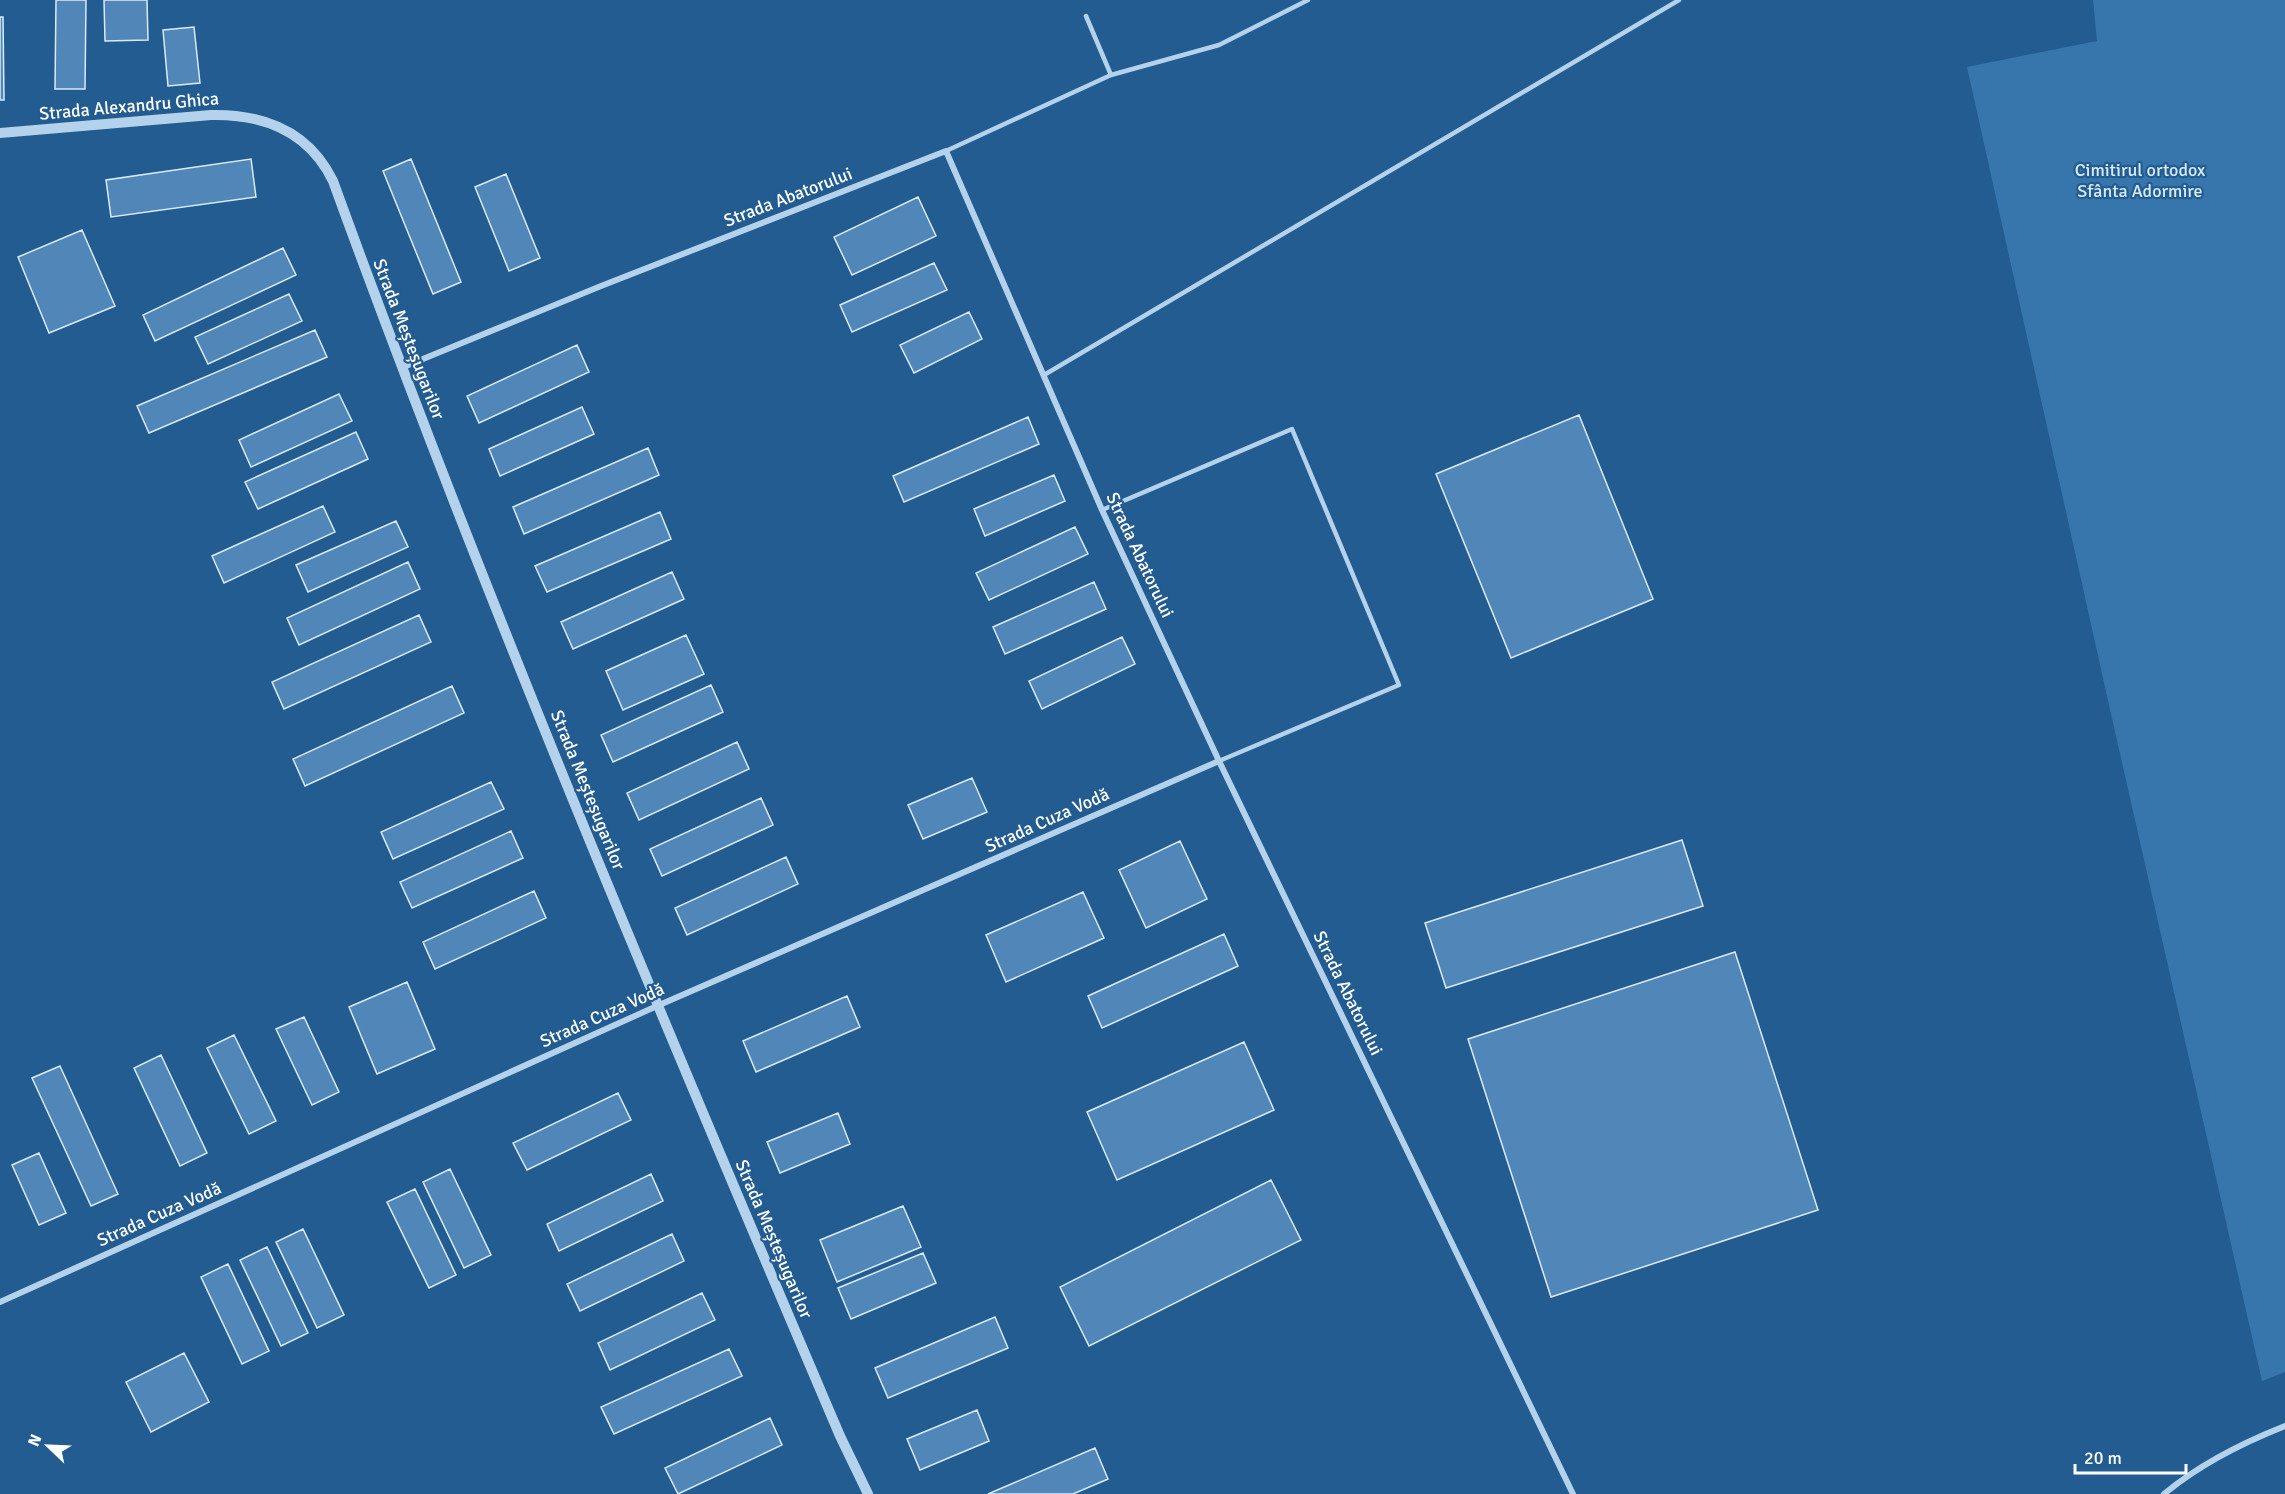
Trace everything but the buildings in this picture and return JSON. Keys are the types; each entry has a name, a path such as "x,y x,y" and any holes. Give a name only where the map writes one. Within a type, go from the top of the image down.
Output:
{"street":[{"name":"Strada Alexandru Ghica","path":"0,133 211,116 244,116 261,120"},
{"name":"Strada Meșteșugarilor","path":"261,120 291,134 317,155 326,167 401,368 657,1006 840,1436 868,1494"},
{"name":"Strada Abatorului","path":"401,368 601,286 946,151 1102,510 1219,761 1574,1494"},
{"name":"Strada Cuza Vodă","path":"0,1302 657,1006 1219,761"},
{"path":"2164,1494 2180,1480 2239,1444 2285,1426"}],"lane":[{"path":"946,151 1111,75 1219,45 1308,0"},
{"path":"1044,375 1679,0"},
{"path":"1086,16 1111,75"},
{"path":"1102,510 1292,429 1399,685 1219,761"}],"green space":[{"name":"Cimitirul ortodox Sfânta Adormire","path":"2093,0 2285,0 2285,1372 2262,1381 1967,67 2097,41"}]}
